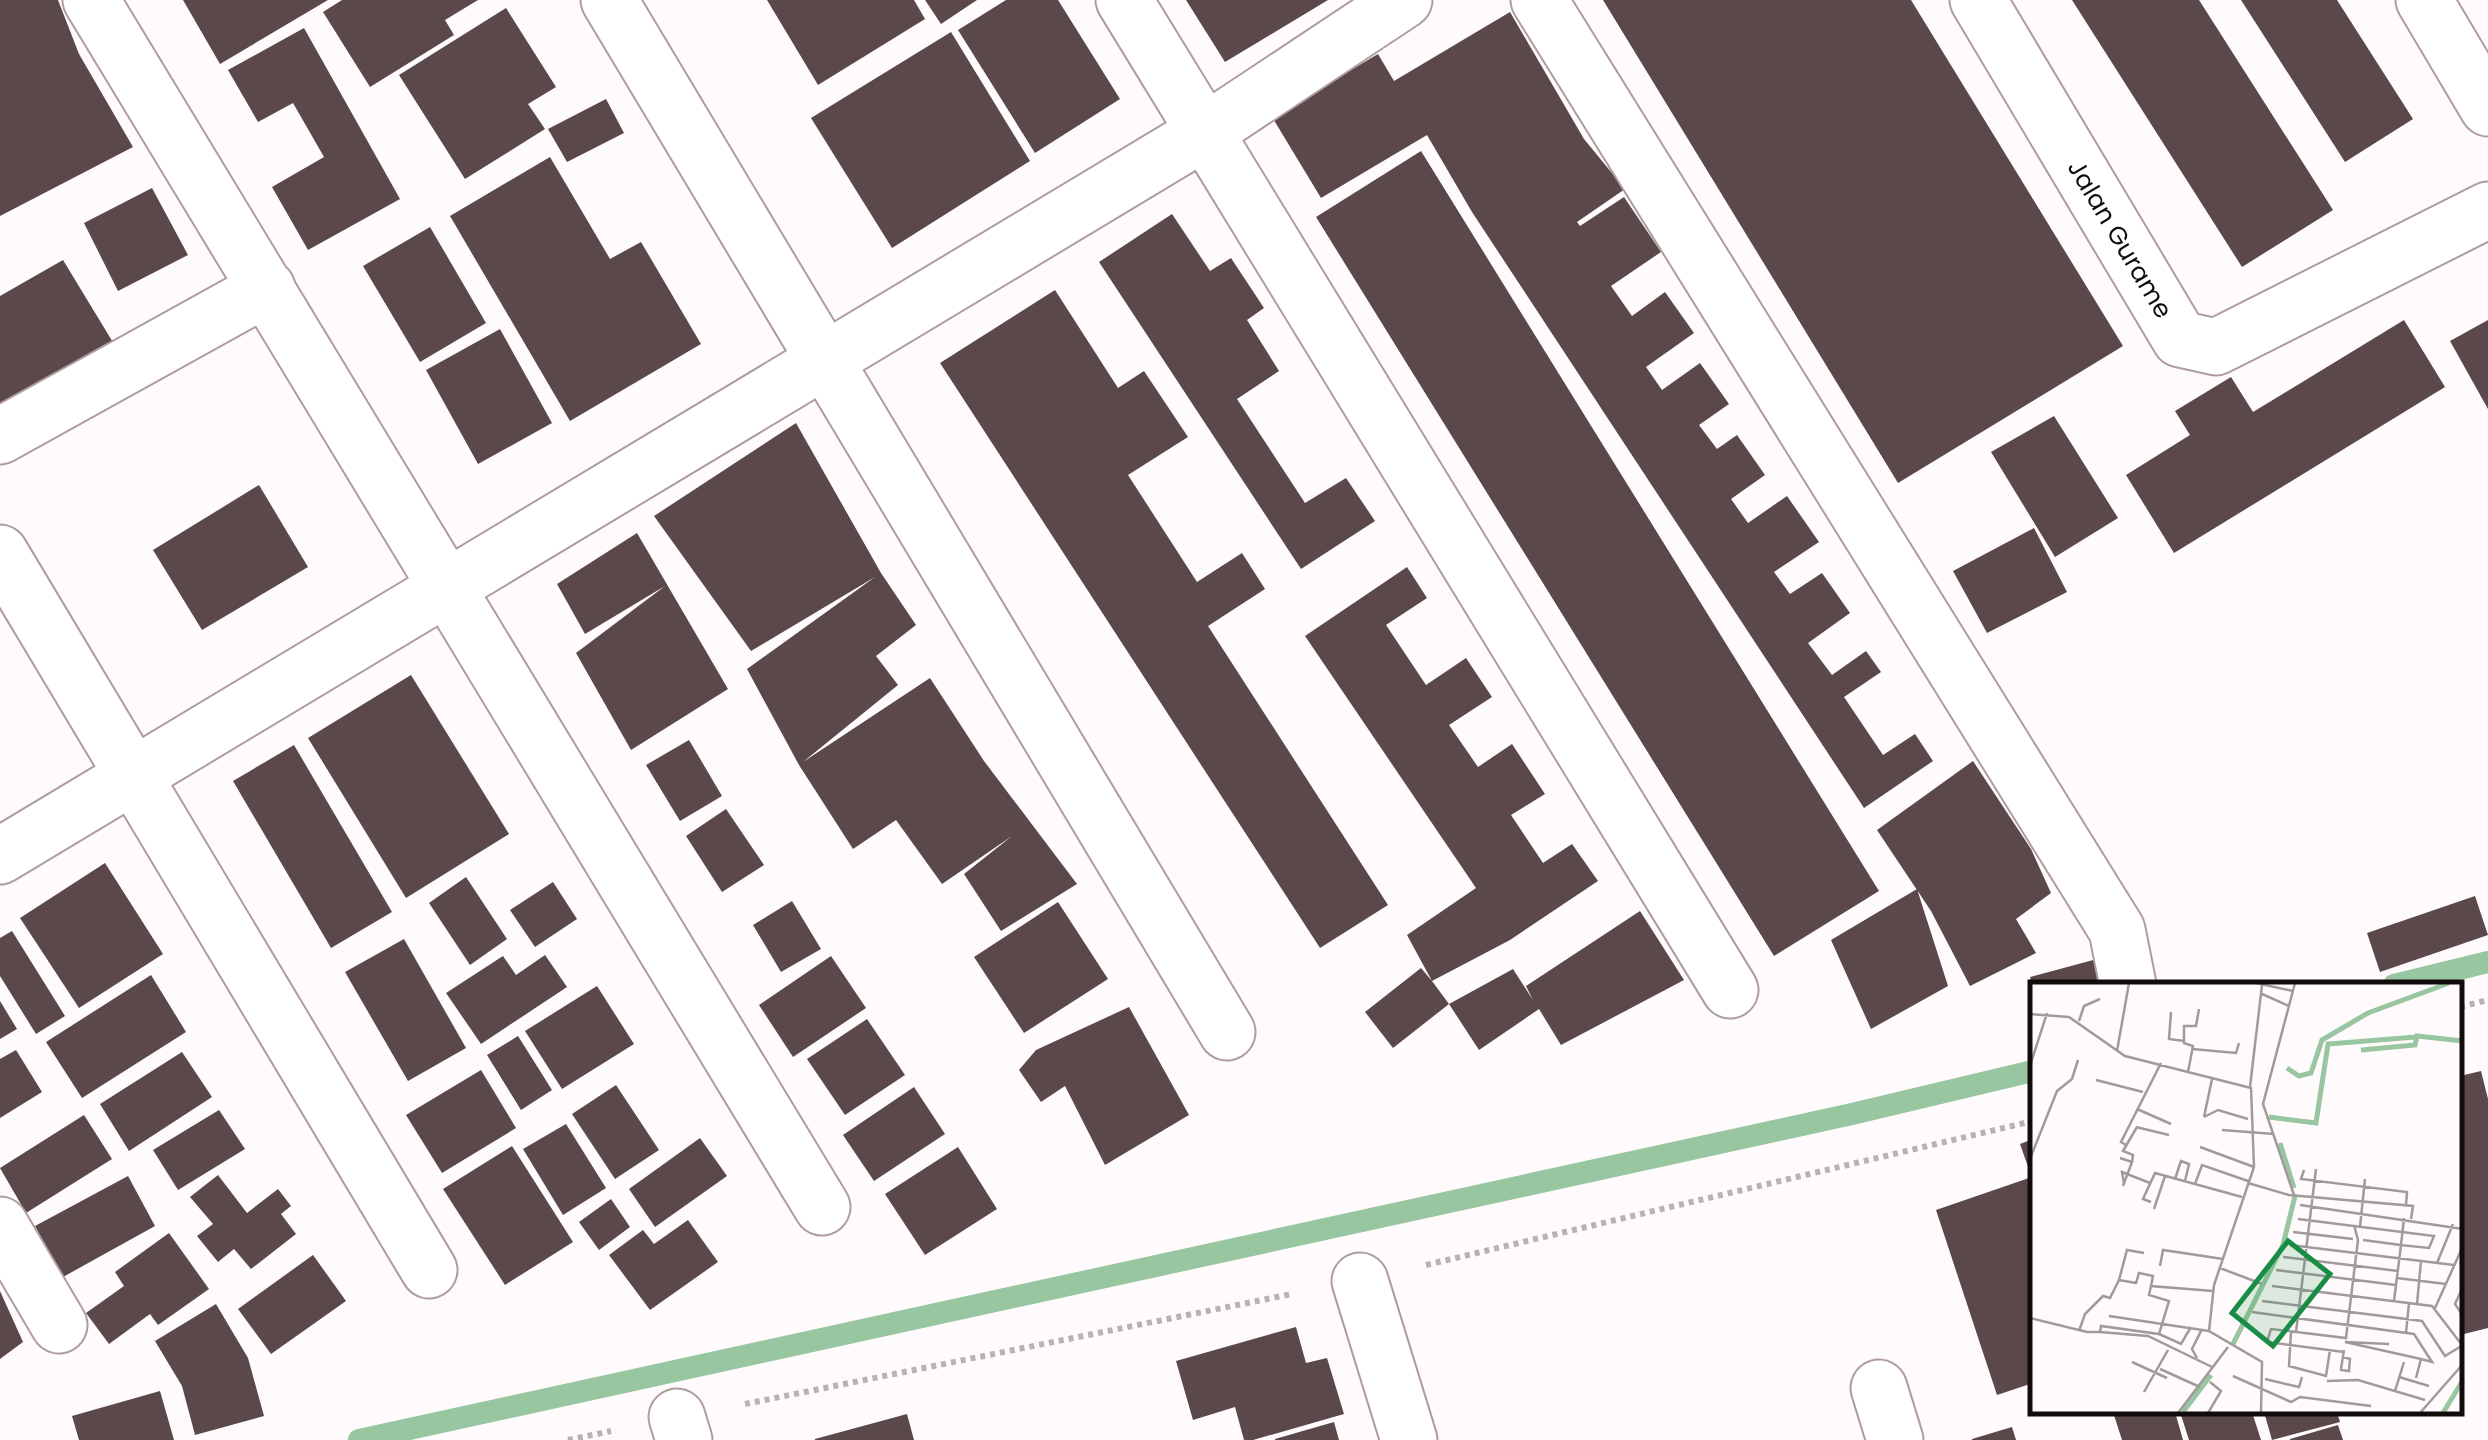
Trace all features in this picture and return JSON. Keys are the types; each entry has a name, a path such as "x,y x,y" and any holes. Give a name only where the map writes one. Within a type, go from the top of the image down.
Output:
{"street":[{"path":"91,0 822,1208"},
{"path":"609,0 1227,1032"},
{"path":"1124,0 1730,990"},
{"path":"0,856 1205,132 1404,0"},
{"path":"1539,0 2117,930 2127,982"},
{"name":"Jalan Gurame","path":"1978,0 2180,339 2216,347 2488,210"},
{"path":"2424,0 2488,108"},
{"path":"0,436 267,288"},
{"path":"0,552 429,1270"},
{"path":"0,1226 59,1325"},
{"path":"1360,1281 1408,1440"},
{"path":"1880,1388 1896,1440"}],"path":[{"path":"2463,1006 2488,1000"}],"building":[{"path":"0,0 58,0 79,54 133,147 0,216"},
{"path":"183,0 328,0 220,64"},
{"path":"342,0 478,0 445,20 454,35 370,87 323,12"},
{"path":"767,0 914,0 925,19 818,85"},
{"path":"925,0 977,0 941,24"},
{"path":"1006,0 1058,0 1120,99 1035,153 958,30"},
{"path":"1186,0 1328,0 1225,62"},
{"path":"1603,0 1911,0 2123,346 1898,483"},
{"path":"2072,0 2199,0 2333,210 2242,267"},
{"path":"2241,0 2337,0 2413,119 2345,162"},
{"path":"506,8 556,87 528,104 545,129 465,179 399,75"},
{"path":"1510,12 1584,139 1625,189 1577,222 1580,226 1624,197 1661,252 1611,286 1632,316 1665,292 1694,333 1646,367 1662,390 1700,363 1729,404 1699,425 1717,449 1737,435 1765,475 1731,499 1748,523 1787,496 1819,542 1774,572 1790,594 1822,573 1850,613 1808,643 1832,675 1866,651 1881,672 1844,697 1883,755 1915,734 1933,761 1864,808 1472,212 1427,135 1321,198 1272,117 1378,54 1394,81"},
{"path":"304,28 400,199 308,250 272,187 324,157 293,103 258,122 228,70"},
{"path":"951,32 1030,161 892,248 811,118"},
{"path":"606,99 624,133 567,162 548,129"},
{"path":"1421,151 1879,891 1774,956 1316,217"},
{"path":"550,157 610,259 641,242 701,344 570,421 450,216"},
{"path":"152,188 188,255 118,291 84,223"},
{"path":"1172,214 1210,271 1231,258 1264,308 1247,320 1279,371 1237,399 1305,503 1346,478 1375,521 1301,569 1099,262"},
{"path":"430,227 486,323 420,362 363,266"},
{"path":"63,260 114,344 0,414 0,296"},
{"path":"1055,290 1118,388 1144,371 1188,437 1128,475 1197,582 1242,553 1265,589 1208,626 1388,905 1320,948 940,363"},
{"path":"2404,320 2445,387 2174,553 2126,475 2190,435 2175,411 2231,377 2253,412"},
{"path":"2488,320 2488,409 2450,341"},
{"path":"500,329 552,423 478,464 426,370"},
{"path":"2054,416 2118,518 2055,557 1991,452"},
{"path":"796,423 881,573 916,625 876,656 898,685 803,762 930,678 984,761 1077,884 1001,931 964,874 1012,836 942,884 896,820 853,849 799,765 747,669 875,577 751,651 654,516"},
{"path":"259,485 308,567 202,630 153,550"},
{"path":"2034,528 2067,592 1987,633 1953,571"},
{"path":"637,533 728,689 631,750 576,653 665,586 585,634 557,584"},
{"path":"1407,567 1427,598 1386,625 1426,685 1466,658 1492,697 1449,725 1478,767 1512,744 1545,794 1511,815 1543,863 1572,844 1598,881 1510,940 1432,981 1407,935 1476,888 1305,636"},
{"path":"411,675 509,834 406,898 308,738"},
{"path":"689,740 722,796 680,821 646,765"},
{"path":"294,745 392,912 331,948 233,781"},
{"path":"1973,761 2031,849 2051,893 2016,919 2036,953 1970,986 1931,911 1877,830"},
{"path":"726,809 764,865 722,892 686,836"},
{"path":"105,863 163,954 79,1008 20,918"},
{"path":"466,877 507,939 470,965 429,903"},
{"path":"553,882 577,919 535,947 510,910"},
{"path":"1917,889 1948,986 1871,1029 1831,940"},
{"path":"2475,896 2488,935 2380,972 2367,933"},
{"path":"792,901 821,949 781,972 753,925"},
{"path":"1058,902 1108,979 1024,1033 974,957"},
{"path":"1640,911 1684,980 1561,1045 1539,1009 1479,1050 1449,1004 1513,969 1533,1000 1526,986"},
{"path":"12,931 65,1016 36,1034 0,976 0,938"},
{"path":"404,939 466,1048 408,1081 345,972"},
{"path":"545,955 567,987 481,1044 446,993 503,956 516,975"},
{"path":"831,956 866,1008 793,1057 759,1005"},
{"path":"2097,959 2102,982 2031,982 2030,977"},
{"path":"1421,968 1449,1004 1393,1048 1365,1012"},
{"path":"151,975 186,1032 82,1098 46,1042"},
{"path":"597,986 634,1044 562,1089 525,1031"},
{"path":"0,1001 17,1029 0,1039"},
{"path":"1129,1007 1189,1115 1105,1165 1065,1086 1041,1102 1019,1070 1036,1050"},
{"path":"867,1019 905,1075 845,1115 807,1059"},
{"path":"518,1036 552,1090 521,1110 487,1055"},
{"path":"16,1050 42,1092 0,1118 0,1059"},
{"path":"182,1052 212,1097 129,1151 100,1104"},
{"path":"481,1070 516,1128 442,1173 406,1115"},
{"path":"2481,1071 2488,1099 2488,1328 2463,1334 2463,1075"},
{"path":"616,1085 659,1150 615,1179 572,1114"},
{"path":"914,1087 945,1134 874,1181 843,1135"},
{"path":"219,1110 245,1149 178,1190 153,1150"},
{"path":"84,1115 112,1159 26,1213 0,1168"},
{"path":"566,1124 606,1188 563,1215 523,1149"},
{"path":"700,1138 727,1176 655,1227 629,1189"},
{"path":"2030,1140 2030,1172 2020,1144"},
{"path":"512,1146 573,1242 505,1285 443,1189"},
{"path":"958,1147 997,1209 925,1255 885,1194"},
{"path":"218,1175 247,1213 278,1189 291,1206 281,1214 296,1234 251,1269 234,1249 218,1262 197,1236 213,1224 190,1197"},
{"path":"128,1176 155,1226 63,1277 35,1226"},
{"path":"2029,1178 2030,1384 1997,1395 1936,1210"},
{"path":"611,1199 630,1227 599,1250 579,1222"},
{"path":"688,1220 718,1262 650,1310 609,1255 643,1230 654,1244"},
{"path":"169,1233 209,1289 158,1325 150,1314 109,1344 86,1313 124,1286 115,1272"},
{"path":"313,1255 346,1301 271,1354 238,1309"},
{"path":"0,1291 23,1342 0,1359"},
{"path":"216,1304 248,1358 264,1416 195,1435 182,1386 155,1341"},
{"path":"1296,1327 1306,1363 1327,1358 1344,1414 1253,1440 1244,1440 1235,1407 1193,1420 1176,1361"},
{"path":"160,1391 174,1440 79,1440 72,1416"},
{"path":"907,1414 914,1440 815,1440 815,1439"},
{"path":"2114,1415 2176,1415 2183,1440 2122,1440"},
{"path":"2181,1415 2253,1415 2261,1440 2189,1440"},
{"path":"2265,1415 2338,1415 2340,1422 2272,1440"},
{"path":"1334,1422 1339,1440 1275,1440 1275,1439"},
{"path":"2338,1425 2343,1440 2290,1440 2290,1439"},
{"path":"2012,1427 2016,1440 1972,1440 1972,1439"}],"waterway":[{"path":"2406,982 2488,962"},
{"path":"359,1440 2030,1072"}]}
